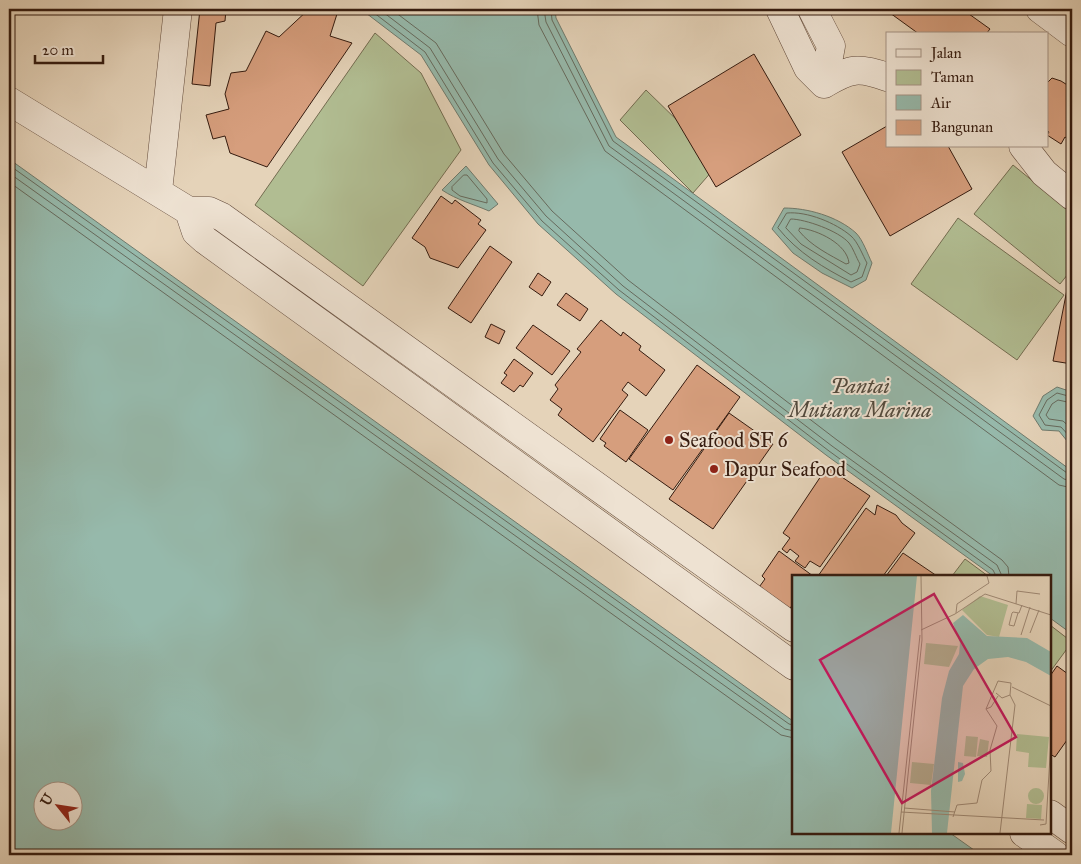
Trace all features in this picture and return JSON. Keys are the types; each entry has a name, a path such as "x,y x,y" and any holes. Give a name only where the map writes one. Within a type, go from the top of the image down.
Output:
{"street":[{"path":"158,191 178,9"},
{"path":"780,9 808,68 824,84"},
{"path":"812,9 831,46 824,84"},
{"path":"1040,9 1072,33"},
{"path":"824,84 849,70 867,71 886,78"},
{"path":"9,101 189,211 209,211 222,217 792,627"},
{"path":"1024,148 1044,174 1072,196"},
{"path":"189,211 196,232 204,240 792,665"},
{"path":"1051,815 1072,830"},
{"path":"1025,834 1055,855"}],"green space":[{"path":"375,33 421,73 461,150 363,286 255,205"},
{"path":"646,90 720,162 693,193 620,120"},
{"path":"1013,165 1072,213 1072,269 1060,284 974,214"},
{"path":"958,218 1064,295 1017,360 911,284"},
{"path":"965,559 987,575 953,575"},
{"path":"1051,626 1072,642 1051,671"}],"water":[{"name":"Pantai Mutiara Marina","path":"356,9 555,9 556,18 616,137 1072,471 1072,634 1051,619 1051,575 992,575 826,455 616,294 538,224 489,165 421,55 362,10"},
{"path":"9,159 792,720 792,834 951,834 981,855 9,855"},
{"path":"466,166 498,204 489,211 442,190"},
{"path":"784,208 822,214 840,222 856,233 872,263 866,280 852,288 822,273 793,253 772,229"},
{"path":"1057,387 1072,392 1072,447 1059,431 1042,430 1033,416 1043,396"}],"building":[{"path":"200,9 226,9 225,21 216,23 210,86 192,84"},
{"path":"309,9 321,9 337,14 330,36 352,43 267,167 230,153 225,136 213,139 206,115 229,109 225,94 231,73 246,71 266,31 279,37"},
{"path":"894,9 962,9 990,29 988,32 916,32 890,13"},
{"path":"754,54 801,135 716,187 668,106"},
{"path":"1052,78 1072,88 1072,144 1065,137 1061,144 1048,136 1048,82"},
{"path":"886,127 886,148 949,148 972,189 890,236 842,152"},
{"path":"441,196 452,204 455,200 481,220 478,224 486,230 458,268 430,258 425,247 412,238"},
{"path":"490,246 512,262 471,323 448,308"},
{"path":"1072,269 1072,364 1053,361"},
{"path":"538,273 551,282 542,296 529,287"},
{"path":"566,293 588,309 580,321 557,305"},
{"path":"601,320 621,336 623,332 641,346 639,350 665,370 646,396 628,382 622,390 628,395 593,442 558,415 562,409 550,400 558,389 555,385 581,352 577,349"},
{"path":"491,324 505,331 499,344 485,337"},
{"path":"533,325 570,351 552,375 516,348"},
{"path":"514,359 533,373 523,387 520,385 514,392 501,383 507,375 504,373"},
{"path":"697,365 740,397 673,490 629,459"},
{"path":"620,410 648,430 626,462 604,446 606,443 600,439"},
{"path":"729,413 773,444 713,529 669,499"},
{"path":"827,467 870,496 820,567 810,561 805,568 795,561 799,556 790,549 787,553 782,549 790,538 783,533"},
{"path":"877,505 896,515 902,523 915,533 884,575 819,575 866,508 875,515"},
{"path":"779,551 812,575 792,575 792,605 788,612 757,590 765,579 762,576"},
{"path":"903,553 936,575 887,575"},
{"path":"1057,666 1068,674 1072,672 1072,733 1055,757 1051,755 1051,675"}],"place":[{"name":"Seafood SF 6","path":"669,440"},
{"name":"Dapur Seafood","path":"714,469"}]}
